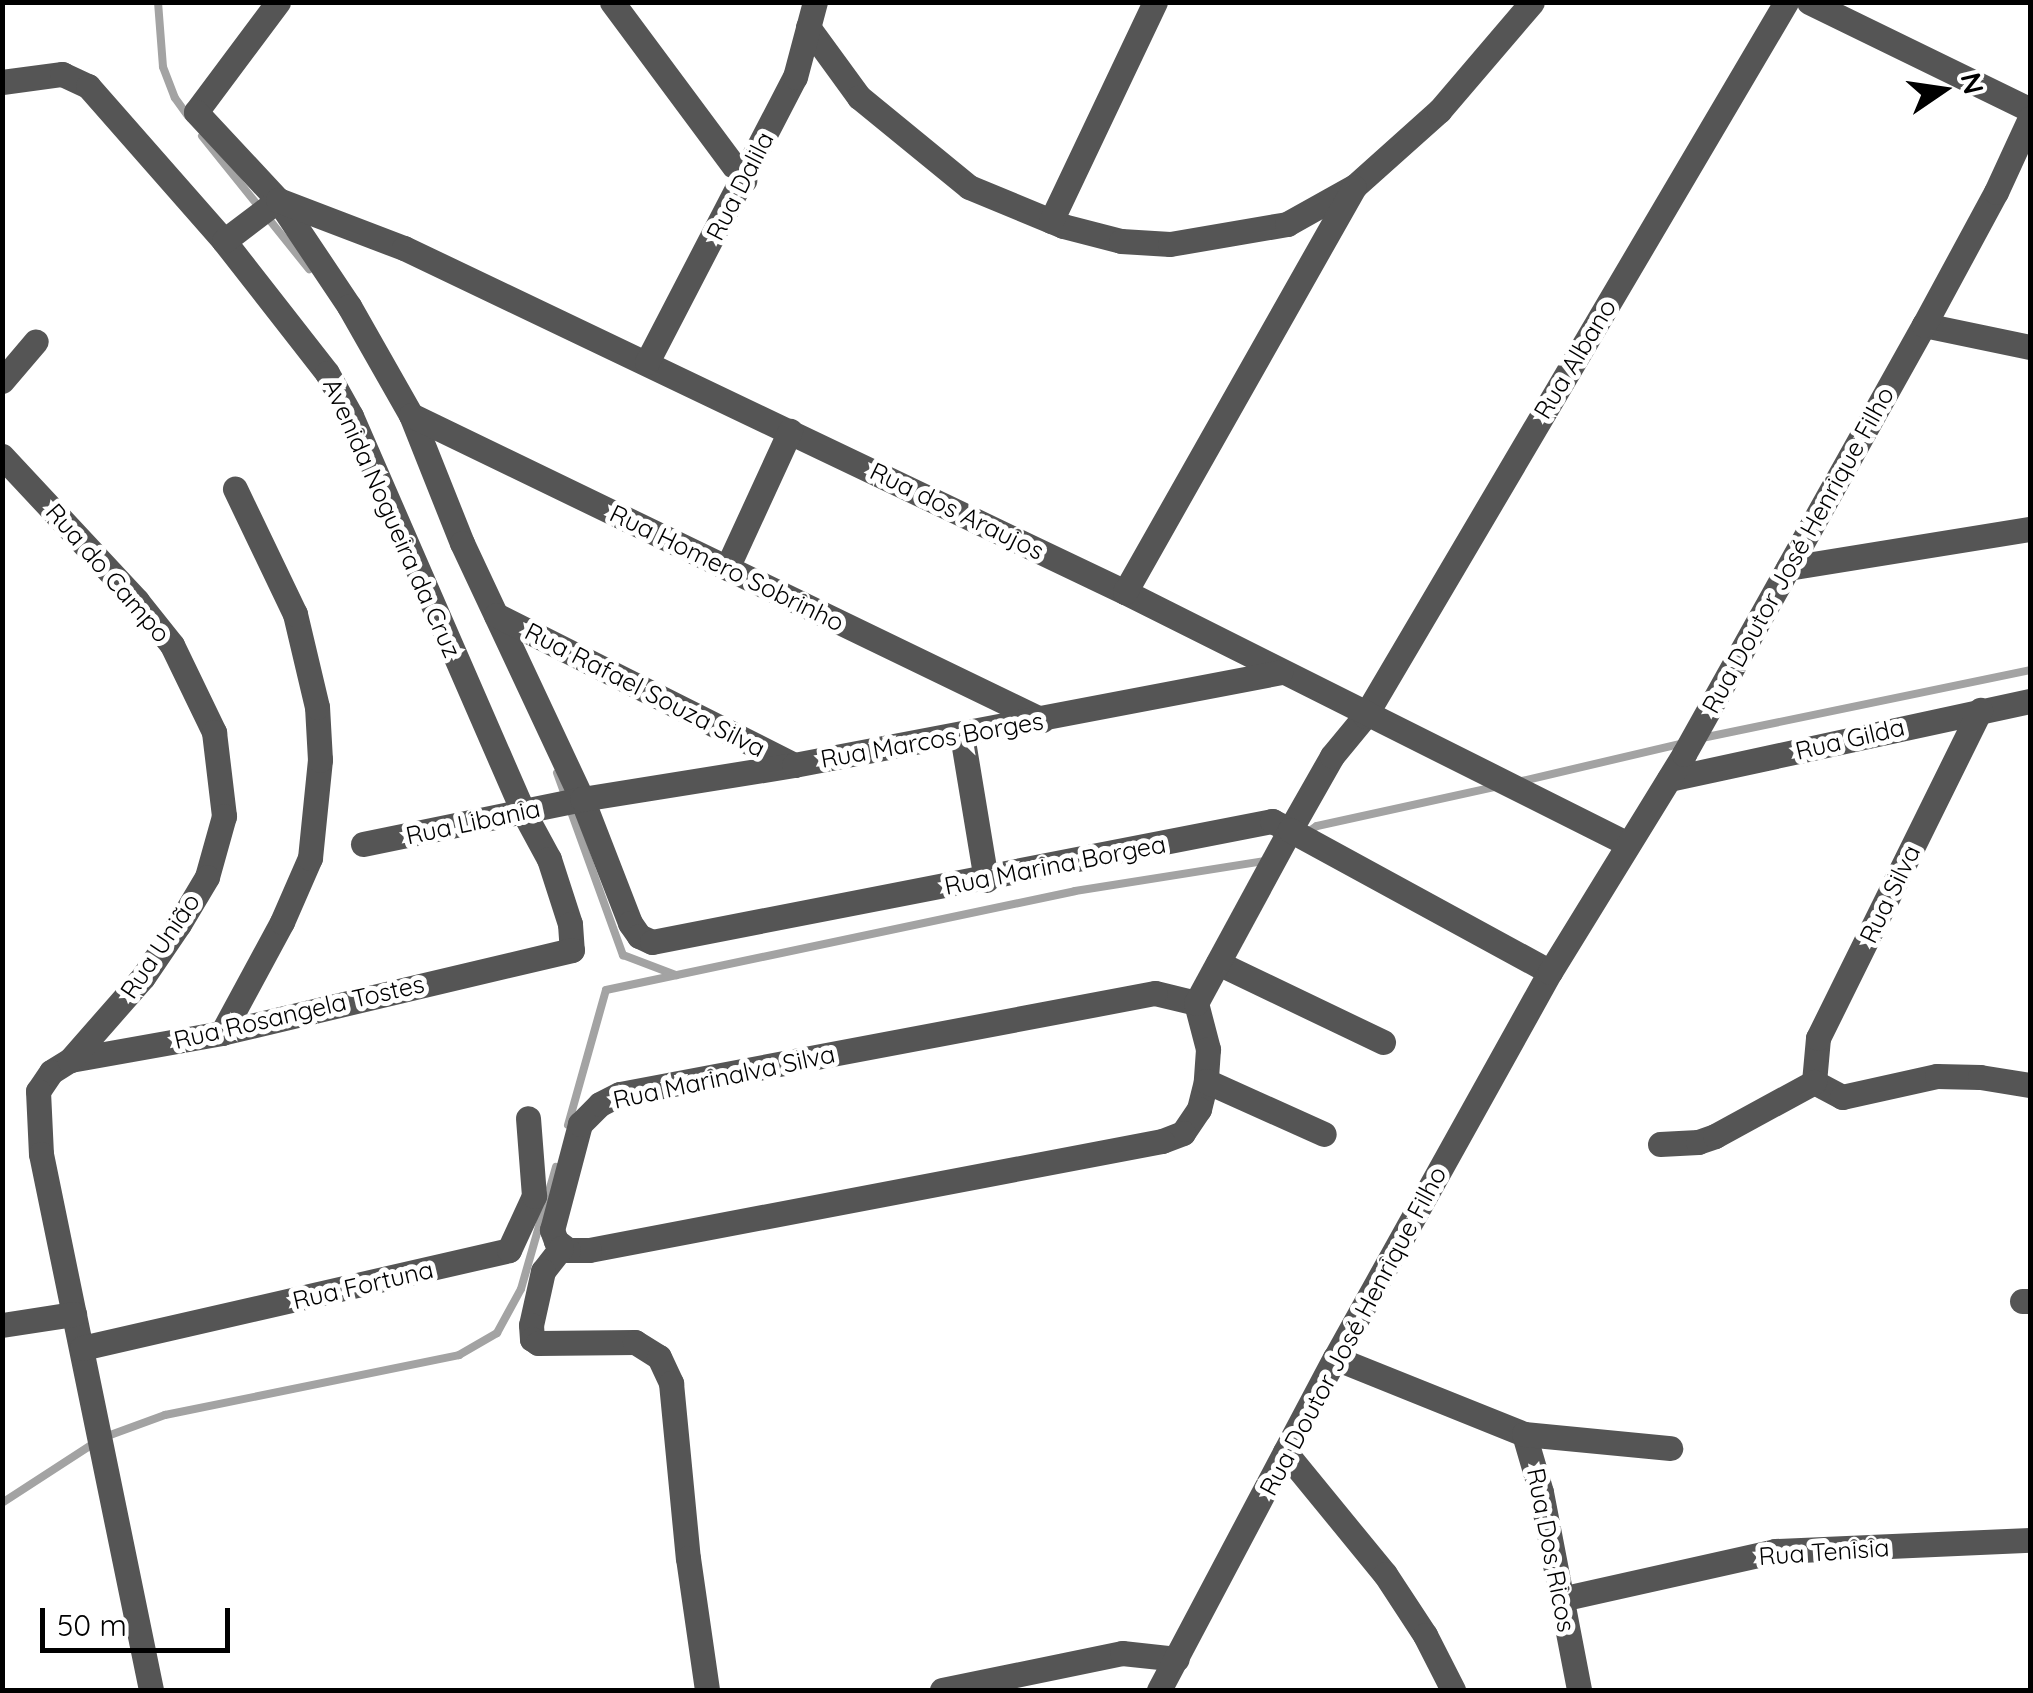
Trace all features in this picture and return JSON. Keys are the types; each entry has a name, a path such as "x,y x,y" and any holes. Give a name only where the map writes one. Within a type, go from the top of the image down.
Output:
{"street":[{"path":"278,2 196,112 272,204 348,306 412,415 462,544 579,800"},
{"path":"612,2 744,180"},
{"path":"1051,221 1155,2"},
{"path":"812,15 859,97 970,187 1051,221 1121,241 1170,244 1227,238 1287,224 1355,186 1439,110 1532,2"},
{"name":"Rua Albano","path":"1365,716 1786,2"},
{"path":"1809,2 2030,110"},
{"name":"Rua Dalila","path":"647,362 794,77 812,15"},
{"name":"Avenida Nogueira da Cruz","path":"2,82 62,74 88,86 229,236 327,373 351,416 529,812 562,890 572,950"},
{"name":"Rua Doutor José Henrique Filho","path":"1159,1690 1335,1358 1550,972 1698,730 1924,325 1996,192 2030,118"},
{"path":"1125,592 1355,186"},
{"path":"229,236 272,204"},
{"name":"Rua dos Araujos","path":"272,204 404,248 647,362 1125,592 1365,716 1626,843"},
{"path":"1924,325 2030,348"},
{"path":"2,381 36,342"},
{"name":"Rua Homero Sobrinho","path":"412,415 1042,720"},
{"path":"727,568 790,432"},
{"name":"Rua do Campo","path":"2,456 126,588 172,645 214,732 224,816"},
{"path":"222,1033 282,922 310,858 320,760 315,692 295,614 235,489"},
{"path":"1788,568 2030,529"},
{"name":"Rua Rafael Souza Silva","path":"496,614 794,766"},
{"name":"Rua Marcos Borges","path":"579,800 794,766 1280,672"},
{"name":"Rua Gilda","path":"1669,779 2030,701"},
{"name":"Rua Silva","path":"1814,1082 1818,1038 1980,710"},
{"path":"707,1690 688,1558 671,1383 659,1357 634,1342 538,1343 532,1339 531,1324 542,1271 562,1248 589,1250 1162,1142 1192,1125 1206,1081 1208,1049 1196,1003 1291,841 1332,756 1365,716"},
{"path":"962,735 986,880"},
{"name":"Rua Libania","path":"363,844 579,800"},
{"name":"Rua Marina Borgea","path":"579,800 630,923 639,936 652,942 986,880 1272,821 1291,841"},
{"name":"Rua União","path":"70,1060 143,978 179,924 207,876 224,816"},
{"path":"1291,841 1550,972"},
{"name":"Rua Rosangela Tostes","path":"70,1060 222,1033 572,950"},
{"path":"1218,963 1383,1042"},
{"name":"Rua Marinalva Silva","path":"562,1248 552,1230 580,1124 600,1104 620,1094 1155,993 1196,1003"},
{"path":"70,1060 51,1072 38,1091 41,1154 152,1690"},
{"path":"1660,1144 1698,1142 1715,1136 1814,1082 1842,1097 1937,1076 1980,1076 2030,1085"},
{"path":"1206,1081 1324,1134"},
{"name":"Rua Fortuna","path":"82,1348 510,1250 534,1196 528,1118"},
{"path":"2,1325 74,1314"},
{"name":"Rua Dos Ricos","path":"1335,1358 1524,1434 1579,1690"},
{"path":"1524,1434 1670,1448"},
{"path":"1285,1452 1385,1574 1453,1690"},
{"name":"Rua Tenisia","path":"1561,1599 1775,1551 2030,1540"},
{"path":"942,1690 1122,1653 1177,1659"}],"waterway":[{"path":"158,2 163,67 175,98 188,116"},
{"path":"202,136 309,269"},
{"path":"1702,738 2030,670"},
{"path":"1522,781 1684,743"},
{"path":"557,773 623,955 676,975"},
{"path":"1305,834 1317,826 1499,786"},
{"path":"568,1125 606,990 1075,891 1264,861"},
{"path":"2,1503 102,1438 165,1415 459,1355 497,1333 521,1289 556,1167"}]}
